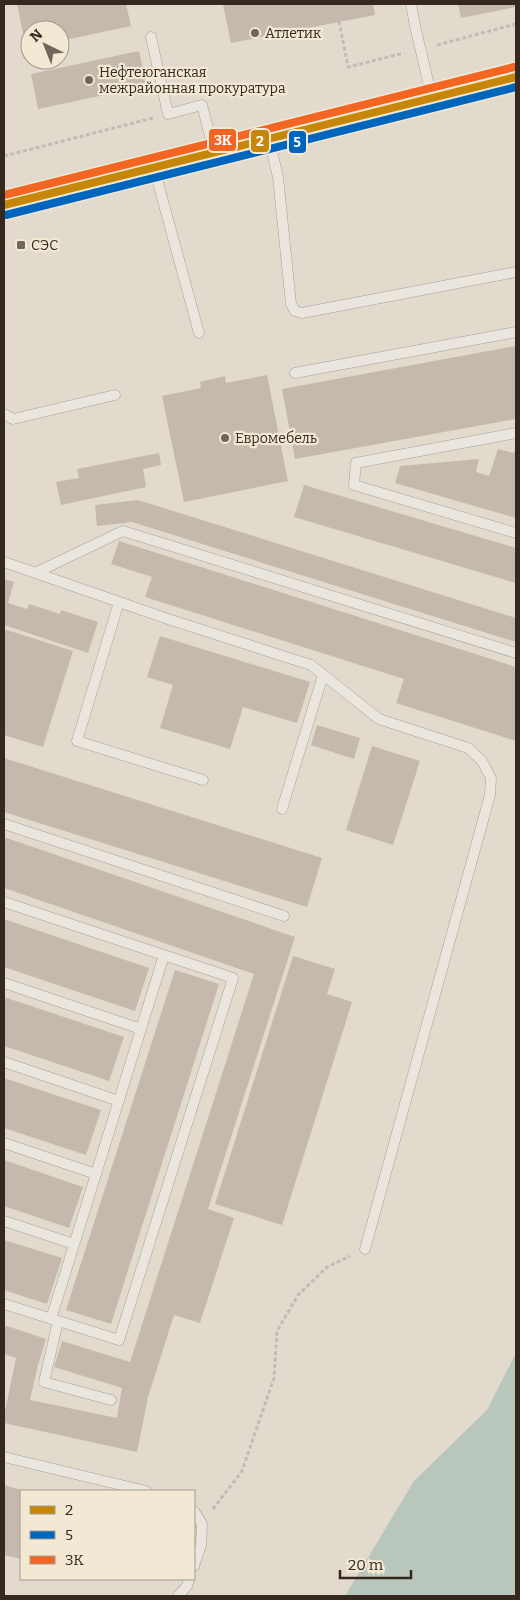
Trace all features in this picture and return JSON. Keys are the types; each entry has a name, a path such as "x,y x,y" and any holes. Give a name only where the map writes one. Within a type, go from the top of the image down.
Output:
{"street":[{"path":"4,205 516,77"}],"lane":[{"path":"411,4 433,98"},
{"path":"151,37 168,114 202,105 214,153"},
{"path":"269,139 278,177 290,304 295,311 302,313 516,272"},
{"path":"154,168 200,333"},
{"path":"294,373 516,332"},
{"path":"4,414 13,419 115,395"},
{"path":"516,433 356,463 354,485 516,533"},
{"path":"35,573 123,531 516,653"},
{"path":"4,562 311,665 379,719 468,748 482,761 491,778 490,796 364,1249"},
{"path":"119,602 77,741 203,780"},
{"path":"282,809 323,675"},
{"path":"4,824 284,916"},
{"path":"4,902 233,978 119,1340 4,1304"},
{"path":"111,1400 44,1382 54,1320 74,1244 164,956"},
{"path":"4,983 141,1029"},
{"path":"4,1062 119,1100"},
{"path":"4,1143 96,1174"},
{"path":"4,1221 74,1244"},
{"path":"4,1457 142,1490"},
{"path":"195,1513 202,1524 201,1545 195,1563"},
{"path":"178,1596 187,1586 189,1580"}],"path":[{"path":"339,21 348,67"},
{"path":"4,156 168,114"},
{"path":"202,1524 242,1471 274,1378 277,1331 298,1295 327,1267 364,1249"}],"shaded area":[{"path":"516,1353 516,1596 345,1596 414,1481 487,1410"}],"building":[{"path":"17,4 126,4 131,26 70,39 70,20 20,20"},
{"name":"Атлетик","path":"223,4 373,4 375,15 231,43"},
{"path":"458,4 515,4 516,7 461,18"},
{"name":"Нефтеюганская межрайонная прокуратура","path":"139,51 147,86 38,109 31,74 50,70 70,70 70,66"},
{"path":"516,346 516,419 295,459 282,389"},
{"path":"267,375 288,481 184,502 162,396 201,388 200,382 225,376 226,383"},
{"path":"516,447 516,518 395,483 400,466 479,459 476,472 489,476 498,449 514,453"},
{"path":"159,453 161,465 143,469 146,487 61,505 56,482 79,478 77,469"},
{"path":"304,485 516,548 516,583 294,517"},
{"path":"138,500 516,618 516,642 132,522 97,526 95,505"},
{"path":"119,541 516,667 516,741 396,703 404,679 145,597 152,577 111,564"},
{"path":"4,579 14,582 8,603 27,609 29,604 60,614 61,610 98,622 88,653 4,625"},
{"path":"4,629 73,651 43,747 4,735"},
{"path":"160,636 310,682 297,723 243,707 230,749 160,728 173,685 147,677"},
{"path":"317,725 360,738 354,759 311,745"},
{"path":"372,746 420,761 393,845 346,830"},
{"path":"4,758 322,858 307,907 4,812"},
{"path":"4,837 295,937 208,1209 234,1218 200,1323 174,1315 148,1397 137,1452 4,1423 16,1358 4,1354 4,1325 46,1339 30,1400 117,1418 122,1388 54,1367 62,1341 130,1362 254,974 4,888"},
{"path":"4,919 149,968 135,1011 4,967"},
{"path":"293,956 335,969 327,994 352,1002 282,1225 215,1204"},
{"path":"175,970 219,984 111,1324 66,1310"},
{"path":"4,997 124,1037 109,1081 4,1046"},
{"path":"4,1078 101,1110 86,1155 4,1128"},
{"path":"4,1160 83,1187 69,1228 4,1206"},
{"path":"4,1240 62,1258 47,1304 4,1290"},
{"path":"4,1485 21,1490 20,1559 4,1555"}],"transit line":[{"name":"3К","path":"4,195 514,67"},
{"name":"2","path":"4,205 516,77"},
{"name":"5","path":"6,215 516,87"}],"place":[{"name":"Атлетик","path":"255,33"},
{"name":"Нефтеюганская межрайонная прокуратура","path":"89,80"},
{"name":"СЭС","path":"21,245"},
{"name":"Евромебель","path":"225,438"}]}
